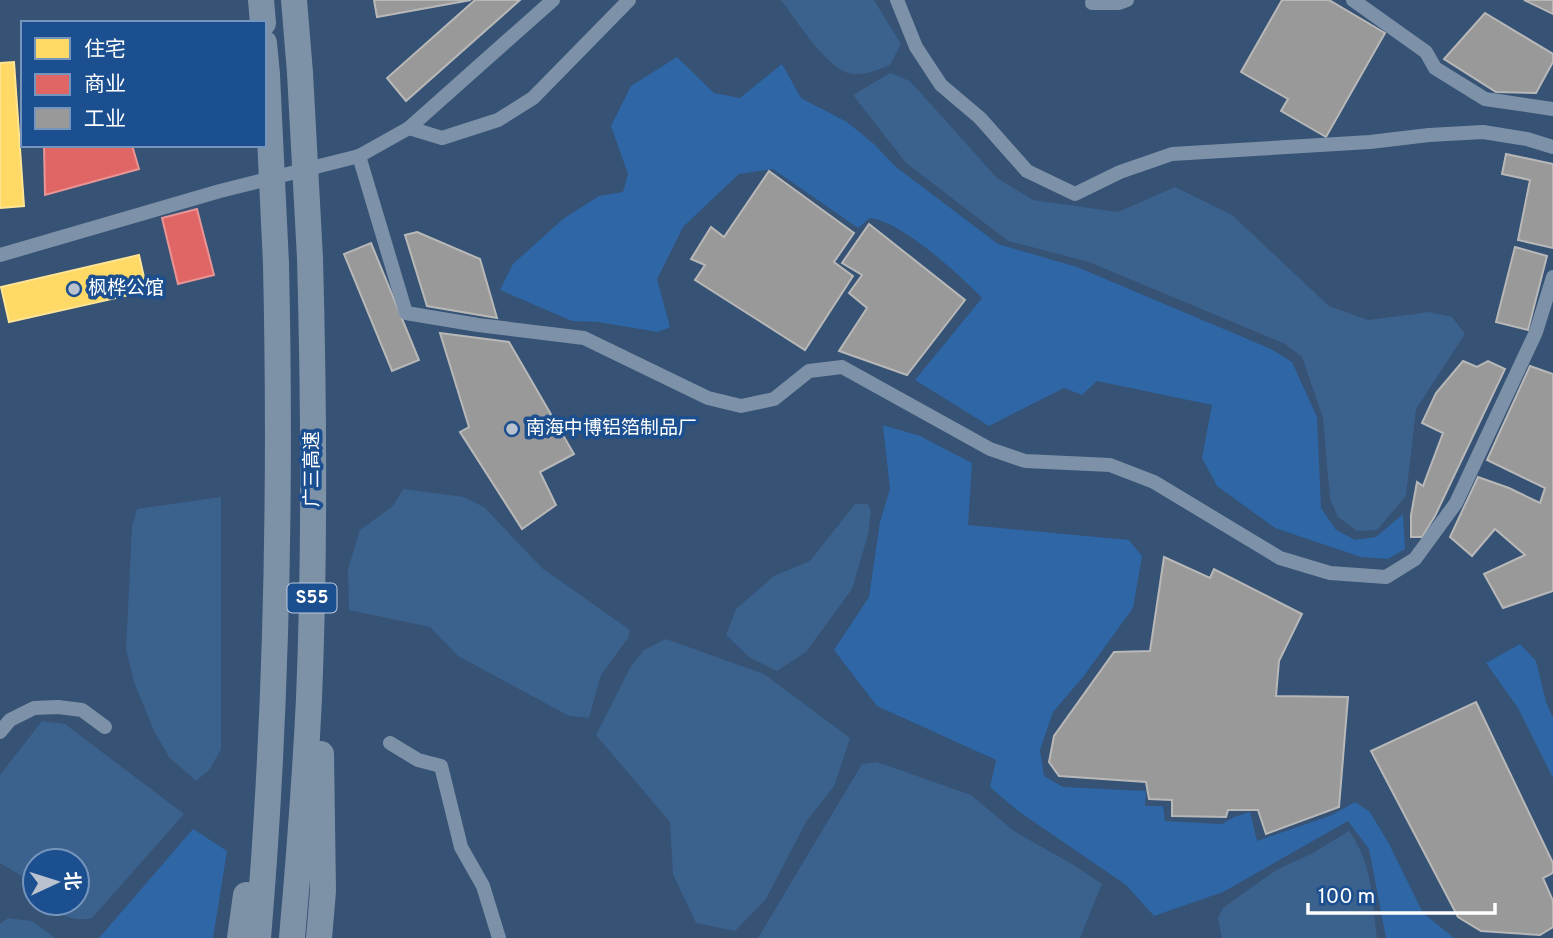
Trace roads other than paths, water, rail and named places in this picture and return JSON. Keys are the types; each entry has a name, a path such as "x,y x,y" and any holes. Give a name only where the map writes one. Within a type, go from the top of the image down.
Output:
{"highway":[{"path":"261,0 263,21"},
{"name":"广三高速","path":"292,938 307,724 314,476 310,258 295,0"},
{"name":"广三高速","path":"258,938 274,706 279,485 276,264 266,64"},
{"path":"311,612 321,728 323,891 319,938"},
{"path":"240,938 274,706"}],"street":[{"path":"0,256 220,191 359,156 409,128 553,0"},
{"path":"409,128 442,138 498,120 533,98 629,0"},
{"path":"897,0 916,47 941,85 981,118 1027,172 1074,194 1120,172 1172,154 1245,151 1483,132 1527,139 1553,147"},
{"path":"1093,3 1119,3 1127,0"},
{"path":"1353,0 1426,52 1435,68 1485,99 1553,109"},
{"path":"359,156 406,313 584,338 708,398 741,406 774,399 809,371 842,367 990,449 1025,461 1110,464 1154,482 1280,558 1330,573 1387,577 1415,559 1457,503 1536,332 1553,277"},
{"path":"0,732 10,720 34,708 82,710 105,727"},
{"path":"390,743 418,760 441,766 461,847 483,886 499,938"}],"place":[{"name":"枫桦公馆","path":"74,289"},
{"name":"南海中博铝箔制品厂","path":"512,429"}]}
